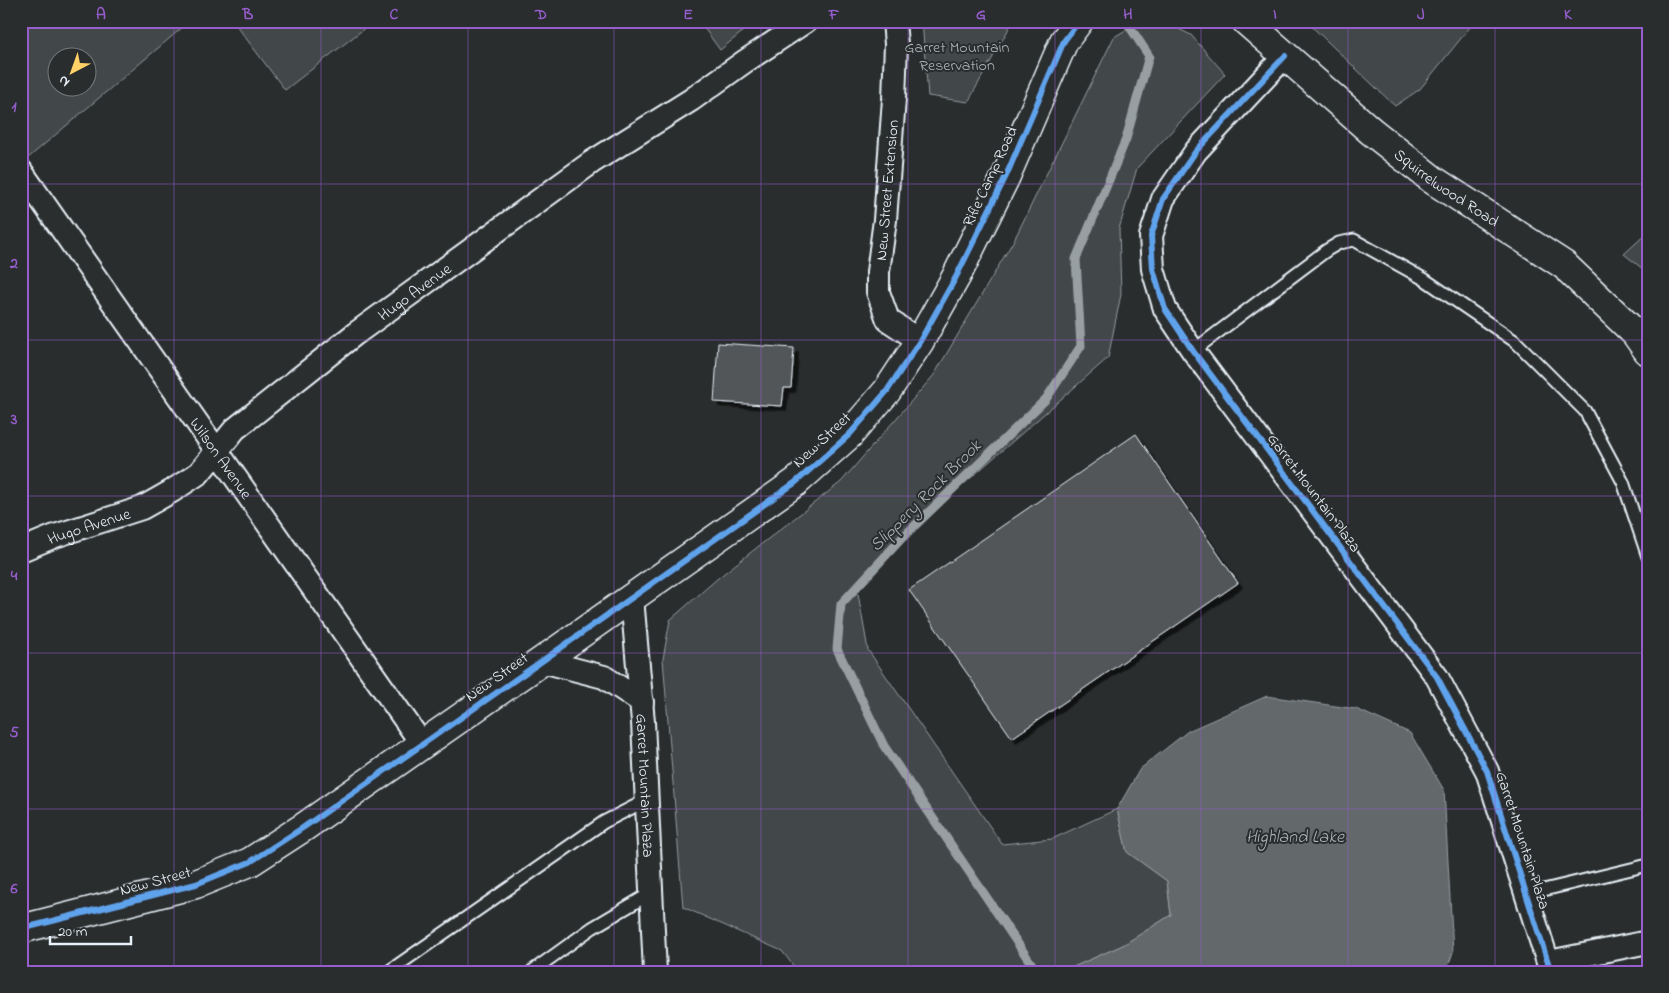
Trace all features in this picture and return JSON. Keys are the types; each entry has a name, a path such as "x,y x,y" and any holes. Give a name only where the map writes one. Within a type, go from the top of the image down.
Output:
{"street":[{"name":"Hugo Avenue","path":"21,550 55,536 142,508 199,473 235,429 355,334 592,162 691,100 806,21"},
{"name":"New Street Extension","path":"894,21 896,44 894,99 885,220 878,272 878,292 888,320 920,340"},
{"name":"Rifle Camp Road","path":"920,340 956,276 1006,176 1064,41 1079,21"},
{"name":"Squirrelwood Road","path":"1246,21 1371,131 1432,180 1564,265 1635,334 1648,351"},
{"name":"Garret Mountain Plaza","path":"1285,56 1196,151 1163,199 1151,236 1153,269 1165,309 1193,351 1437,677 1487,771 1550,967"},
{"name":"Wilson Avenue","path":"21,171 422,744"},
{"name":"New Street","path":"21,929 196,884 250,862 542,661 796,482 850,434 887,391 920,340"},
{"name":"Garret Mountain Plaza","path":"632,598 642,702 655,972"},
{"path":"542,661 604,677 642,702"},
{"path":"1550,967 1648,942"}],"lane":[{"path":"1193,351 1327,250 1339,243 1354,240 1424,279 1516,342 1585,410 1623,482 1648,558"},
{"path":"388,972 604,822 647,800"},
{"path":"1527,894 1648,866"},
{"path":"531,972 592,928 651,893"}],"green space":[{"path":"21,21 190,21 21,164"},
{"path":"233,21 374,21 285,90"},
{"path":"699,21 756,21 720,50"},
{"name":"Garret Mountain Reservation","path":"922,21 1013,21 968,102 928,96"},
{"path":"1141,21 1162,21 1191,35 1225,74 1137,168 1119,229 1121,294 1108,358 902,538 857,588 868,650 1002,844 1052,839 1117,809 1127,852 1167,881 1171,915 1123,945 1062,972 798,972 782,951 683,907 663,659 670,620 718,578 841,482 934,375 1014,240 1114,37"},
{"path":"1306,21 1475,21 1420,89 1395,106"},
{"path":"1648,232 1648,273 1624,254"}],"water":[{"name":"Highland Lake","path":"1267,696 1356,709 1410,733 1444,790 1453,952 1446,972 1062,972 1123,945 1171,915 1167,881 1127,852 1117,809 1140,769 1188,731"}],"building":[{"path":"718,343 794,348 791,388 784,388 782,406 714,402"},
{"path":"1136,434 1238,583 1012,738 909,590"}],"waterway":[{"name":"Slippery Rock Brook","path":"1037,972 884,746 837,649 841,604 902,538 1046,399 1081,346 1076,259 1126,139 1149,56 1126,21"}],"cycle path":[{"path":"21,929 196,884 250,862 304,827 796,482 850,434 887,391 920,341 956,277 1006,176 1064,41 1079,21"},
{"path":"1285,56 1196,151 1163,199 1151,236 1153,269 1165,309 1193,351 1437,677 1487,771 1551,972"}]}
